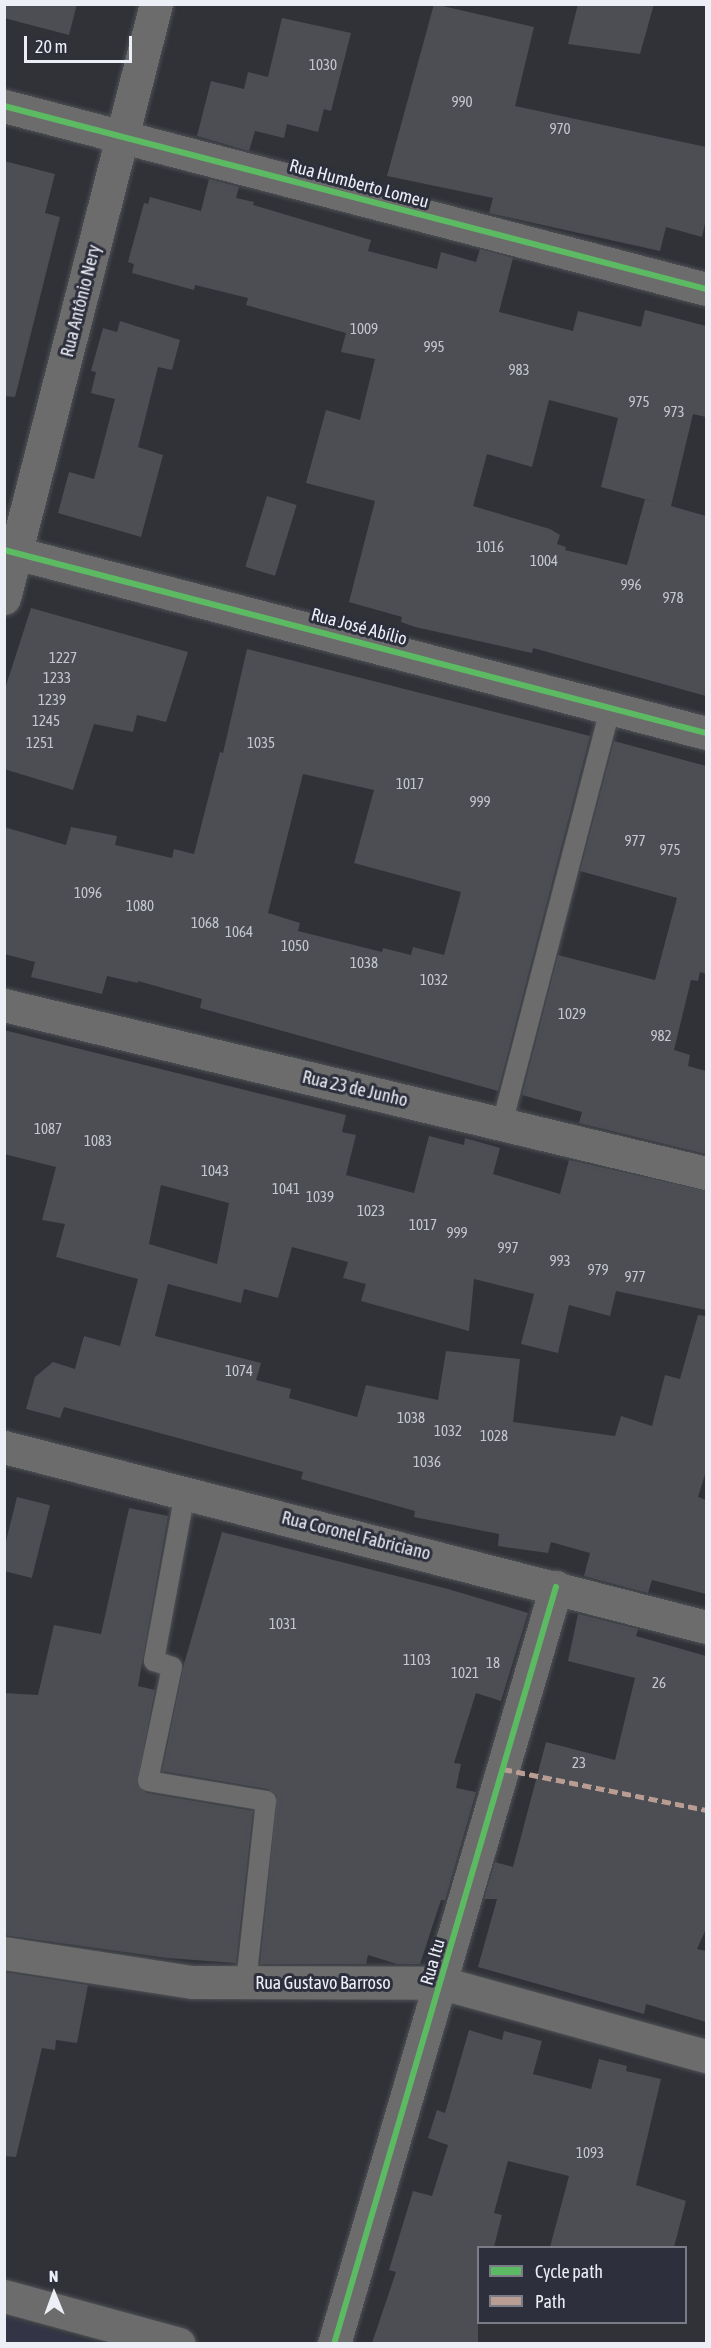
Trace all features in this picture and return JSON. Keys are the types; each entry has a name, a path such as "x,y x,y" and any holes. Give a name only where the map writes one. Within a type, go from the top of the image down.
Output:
{"street":[{"name":"Rua Antônio Nery","path":"4,598 11,552 156,4"},
{"name":"Rua Humberto Lomeu","path":"4,106 706,289"},
{"name":"Rua José Abílio","path":"11,552 706,733"},
{"name":"Rua 23 de Junho","path":"4,1005 706,1173"},
{"name":"Rua Coronel Fabriciano","path":"4,1448 706,1627"},
{"name":"Rua Itu","path":"334,2343 442,1983 556,1587"},
{"name":"Rua Gustavo Barroso","path":"4,1953 192,1982 442,1983 706,2056"},
{"path":"4,2296 178,2343"}],"lane":[{"path":"502,1124 610,708"},
{"path":"185,1493 154,1661 172,1667 148,1781 266,1801 246,1982"}],"shaded area":[{"path":"5,2316 94,2343 5,2343"}],"building":[{"path":"4,4 77,4 69,35 4,18"},
{"path":"434,4 534,27 515,106 706,147 706,219 702,237 666,227 660,251 489,213 493,198 387,176"},
{"path":"578,4 654,4 640,54 568,44"},
{"path":"282,18 351,33 331,111 324,109 318,132 287,124 284,138 255,131 249,151 197,136 211,81 244,89 248,72 268,77"},
{"path":"4,161 55,174 45,213 60,217 15,397 4,396"},
{"path":"209,179 239,187 236,198 254,202 253,205 371,240 368,251 437,269 441,252 476,262 480,249 513,258 499,312 573,331 578,311 641,327 645,310 706,326 706,417 693,414 671,506 706,516 706,696 533,648 532,653 415,627 401,622 402,617 349,602 375,501 306,483 326,410 360,420 375,359 341,352 346,333 246,305 248,298 195,285 194,290 132,273 134,264 128,262 144,203 148,204 150,197 201,211","holes":["549,400 618,418 601,487 645,499 627,565 565,550 566,547 557,544 560,535 550,529 473,506 487,454 532,467"]},
{"path":"120,321 180,340 172,370 158,367 138,447 163,455 141,537 58,513 69,472 94,479 115,399 91,393 96,372 91,371 103,328 117,332"},
{"path":"267,496 297,505 275,576 245,567"},
{"path":"31,608 188,652 166,722 137,715 133,732 94,724 73,790 4,769 4,692"},
{"path":"247,649 590,736 498,1091 200,1008 202,999 138,981 138,983 107,976 102,994 31,977 35,962 4,954 4,827 66,845 71,827 117,836 115,845 172,858 174,849 194,854 220,752 223,753","holes":["303,774 374,790 354,863 461,892 444,955 413,947 411,955 383,948 382,952 298,931 300,923 268,913"]},
{"path":"614,741 706,766 706,974 700,972 698,981 691,980 674,1050 690,1055 688,1066 706,1071 706,1154 579,1123 582,1112 522,1095 558,955 655,980 677,898 580,871"},
{"path":"4,1030 346,1115 342,1132 356,1135 346,1175 414,1193 429,1136 464,1145 465,1138 500,1148 493,1174 560,1194 569,1160 706,1191 706,1310 616,1291 610,1316 569,1305 558,1353 521,1344 534,1294 474,1279 469,1331 361,1301 366,1284 343,1278 348,1262 292,1247 278,1298 244,1289 241,1303 168,1284 155,1336 261,1363 256,1380 291,1389 289,1398 357,1417 366,1385 438,1400 446,1351 520,1359 513,1422 615,1436 621,1416 652,1426 665,1375 680,1379 698,1315 706,1316 706,1471 698,1497 706,1500 706,1594 652,1580 648,1593 584,1576 590,1553 551,1542 548,1553 498,1546 499,1534 414,1517 415,1511 301,1479 303,1472 64,1407 60,1418 26,1409 35,1377 53,1362 75,1369 84,1336 120,1346 138,1279 56,1257 65,1224 42,1220 56,1167 4,1154","holes":["161,1185 229,1203 217,1264 149,1244"]},
{"path":"17,1497 50,1505 32,1578 4,1571 4,1549"},
{"path":"129,1508 168,1516 138,1686 155,1690 137,1784 146,1793 253,1811 236,1963 167,1958 4,1935 4,1693 38,1695 54,1625 101,1634"},
{"path":"222,1532 448,1589 528,1613 501,1701 476,1693 454,1763 461,1764 456,1788 476,1792 445,1900 441,1900 420,1964 397,1964 368,1955 366,1964 260,1964 277,1796 268,1789 162,1771 184,1664"},
{"path":"578,1614 638,1629 636,1636 706,1656 706,1929 697,1949 706,1951 706,2022 646,2004 644,2014 478,1967 497,1899 484,1899 495,1862 513,1867 546,1742 615,1760 635,1678 568,1661"},
{"path":"4,1972 88,1985 77,2043 56,2040 55,2050 42,2048 16,2157 4,2156"},
{"path":"469,2030 502,2040 504,2031 542,2041 533,2074 591,2089 599,2059 627,2066 626,2071 661,2079 636,2185 686,2201 674,2246 550,2246 569,2176 508,2161 494,2213 502,2215 494,2246 477,2246 478,2343 372,2343 396,2272 389,2270 413,2191 432,2196 448,2145 428,2138 437,2110 445,2113"}],"marked path":[{"path":"503,1769 706,1810"}],"cycle path":[{"path":"4,106 706,289"},
{"path":"4,550 706,733"},
{"path":"334,2344 556,1587"}]}
